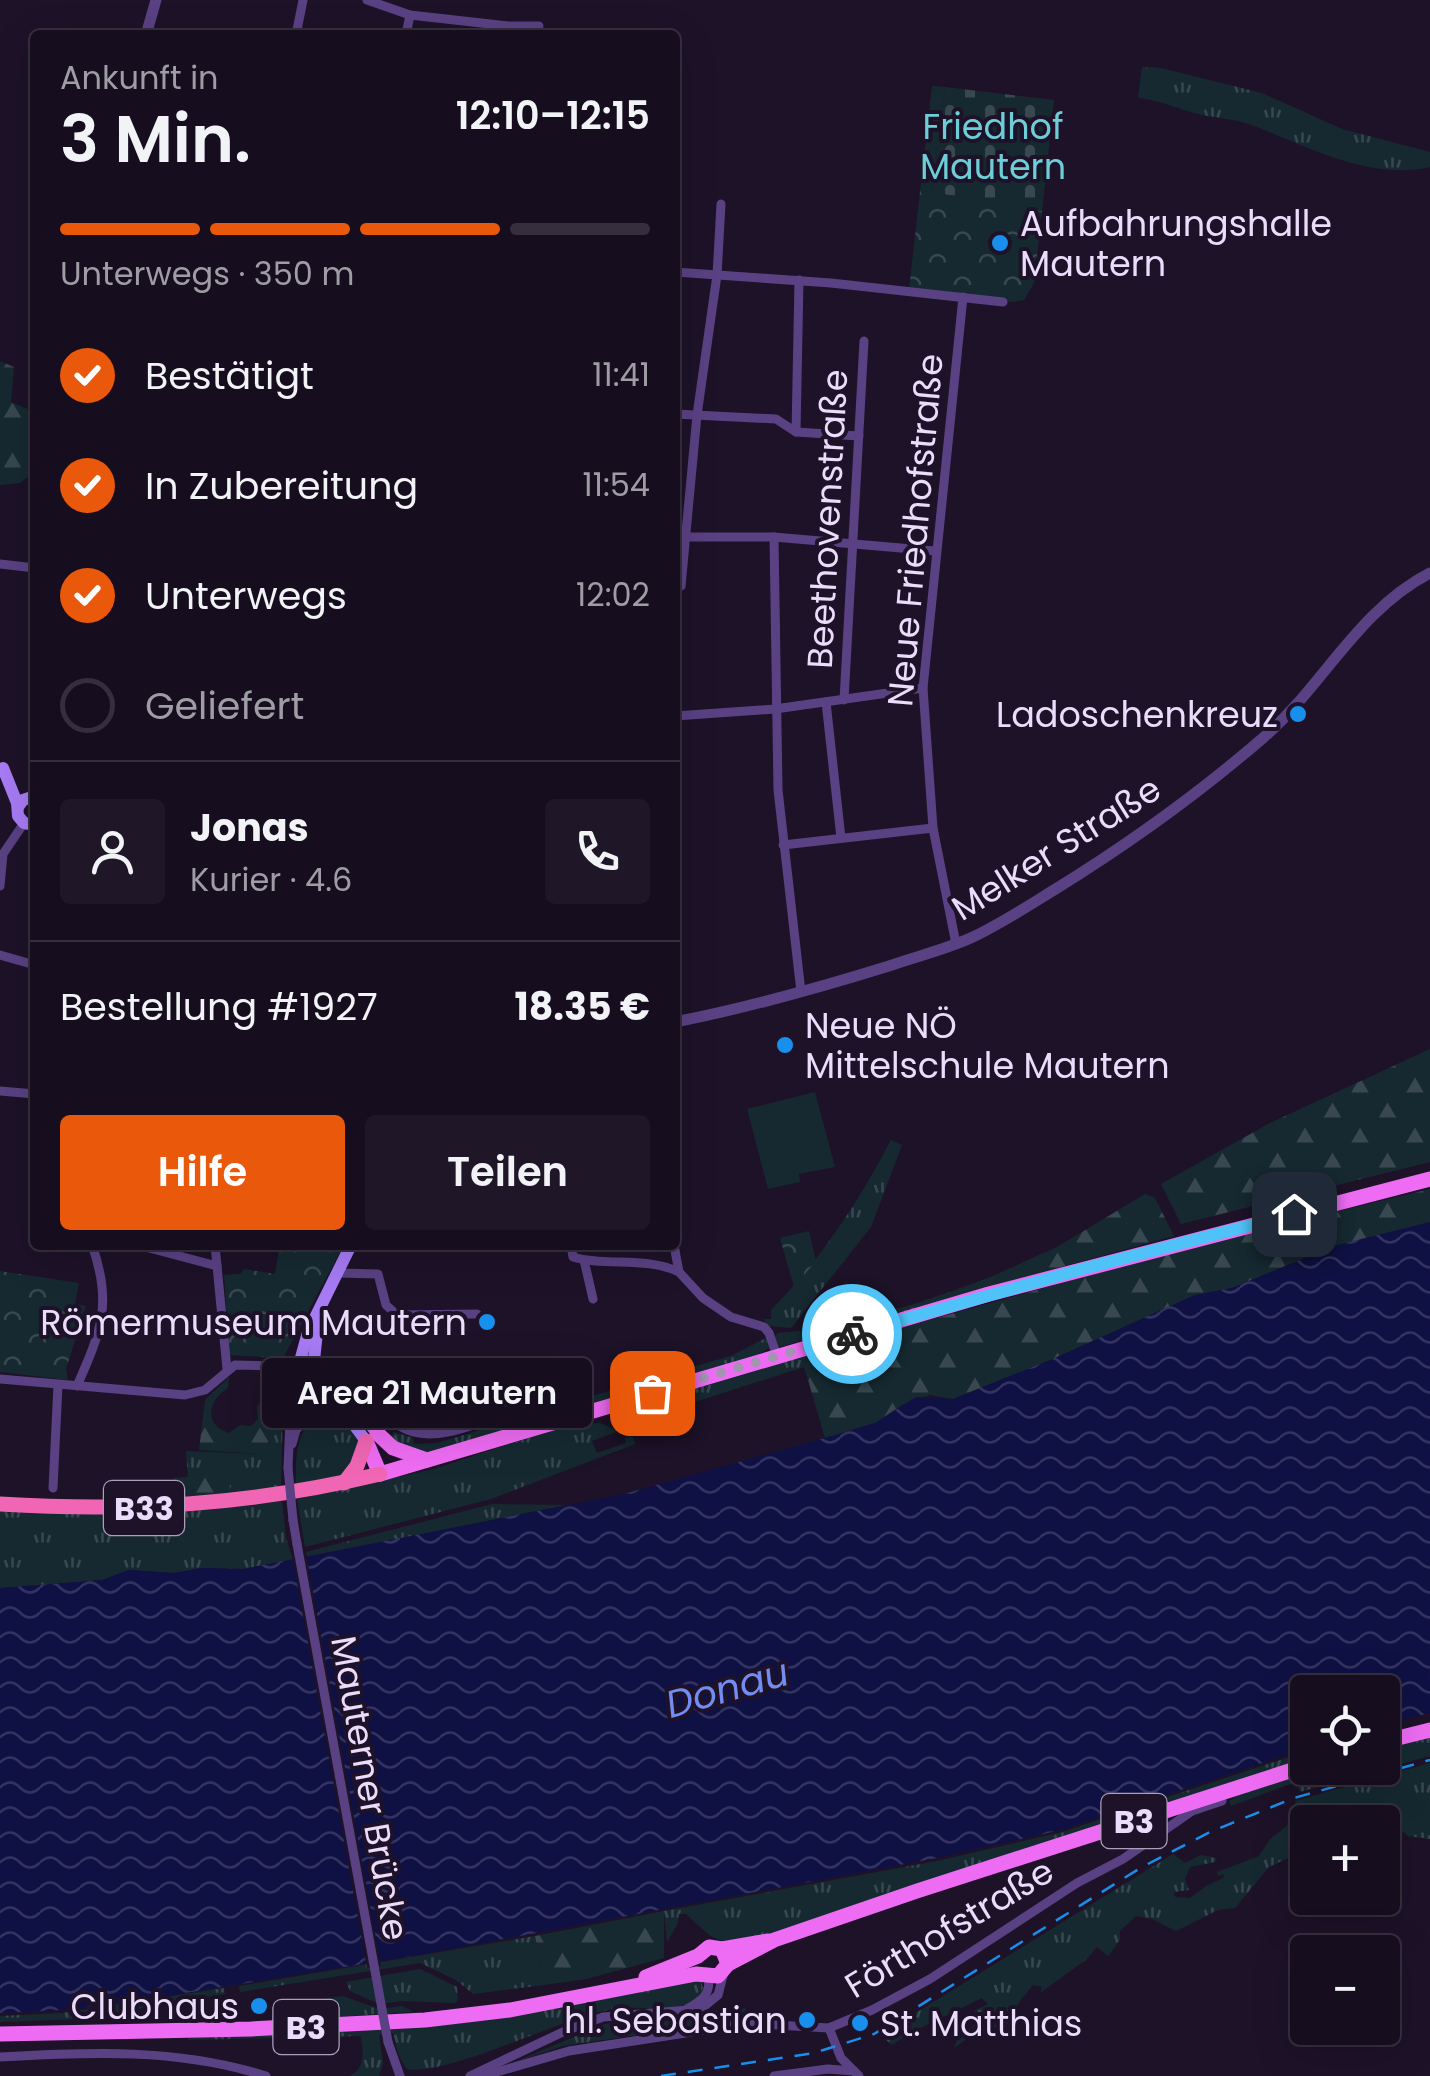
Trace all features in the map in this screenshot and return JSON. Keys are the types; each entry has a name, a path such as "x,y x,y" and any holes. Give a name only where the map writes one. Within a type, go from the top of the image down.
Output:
{"highway":[{"path":"344,1483 358,1466 372,1437"},
{"name":"B33","path":"0,1504 153,1508 245,1500 380,1474"}],"main road":[{"path":"2,766 27,800 18,816 30,824"},
{"name":"B33","path":"380,1474 1130,1256 1430,1179"},
{"path":"349,1250 308,1332 291,1394 301,1405 350,1418 372,1437 431,1461"},
{"path":"314,1360 322,1304"},
{"path":"296,1368 314,1360"},
{"path":"314,1360 331,1370 336,1387 356,1406 372,1437 380,1474"},
{"path":"319,1407 332,1398 336,1387"},
{"path":"1400,1738 1430,1730"},
{"name":"B3","path":"0,2034 354,2025 469,2015 706,1975 715,1977 725,1962 774,1940 1290,1770"},
{"name":"B3","path":"595,1994 698,1956 709,1946 725,1962"},
{"path":"698,1956 698,1966 706,1975"}],"street":[{"path":"147,30 156,0"},
{"path":"297,30 303,0"},
{"path":"367,0 410,15 538,26"},
{"path":"407,30 410,15"},
{"path":"681,586 680,537 717,275 721,204"},
{"path":"680,272 800,280 1003,302"},
{"path":"796,432 800,280"},
{"name":"Neue Friedhofstraße","path":"956,944 933,828 923,688 963,298"},
{"name":"Beethovenstraße","path":"844,700 864,341"},
{"path":"680,414 776,419 796,432 859,436"},
{"path":"680,537 774,537 935,551"},
{"path":"774,537 775,709 783,844 801,992"},
{"path":"0,564 30,567"},
{"name":"Melker Straße","path":"680,1021 801,992 956,944 989,929 1126,844 1263,738 1314,687 1370,616 1430,573"},
{"path":"680,716 775,709 923,688"},
{"path":"826,702 841,838"},
{"path":"0,886 4,854 30,824"},
{"path":"783,844 933,828"},
{"path":"0,955 30,964"},
{"path":"0,1091 30,1094"},
{"path":"77,1386 102,1326 105,1288 94,1250"},
{"path":"157,1250 217,1266"},
{"path":"215,1250 227,1369"},
{"path":"572,1250 573,1256 584,1260 670,1267 717,1310 764,1327 770,1333 777,1356"},
{"path":"675,1250 679,1272"},
{"path":"584,1260 593,1299"},
{"path":"338,1273 378,1274 386,1305 397,1315 477,1314"},
{"path":"0,1379 185,1395 205,1390 227,1369 243,1364 296,1368"},
{"path":"53,1488 58,1385"},
{"name":"Mauterner Brücke","path":"291,1394 288,1465 293,1520 397,2074"},
{"path":"356,1406 375,1407 411,1432 430,1433 508,1414"},
{"path":"288,1465 296,1430 319,1407"},
{"path":"372,1437 392,1420"},
{"name":"Förthofstraße","path":"483,2076 569,2052 731,2026 829,2028 930,1979 1077,1883 1123,1859 1192,1811 1222,1800 1244,1785"},
{"path":"470,2076 587,2022 630,2013 702,2009 714,2001 725,1962"},
{"path":"680,2013 704,1998 709,1986 706,1975"},
{"path":"829,2028 840,2058 856,2074"},
{"path":"0,2056 155,2054 266,2076"},
{"path":"774,2076 828,2068 856,2074"}],"green space":[{"path":"1142,67 1161,68 1262,93 1342,129 1430,152 1430,167 1407,170 1362,165 1246,123 1138,98"},
{"path":"932,86 945,87 932,193 1015,203 1015,208 1042,211 1034,283 1024,300 1011,302 909,289"},
{"name":"Friedhof Mautern","path":"945,87 1054,100 1042,211 1014,208 1014,203 932,193"},
{"path":"0,361 14,367 11,402 30,410 30,465 29,476 20,483 0,485"},
{"path":"1430,1049 1430,1162 1181,1224 1161,1184 1270,1123"},
{"path":"815,1092 835,1167 799,1174 800,1182 768,1189 747,1109"},
{"path":"891,1140 902,1145 871,1227 791,1328 769,1326 763,1319 771,1319 771,1310 837,1230"},
{"path":"1430,1189 1430,1222 1334,1246 1232,1288 1195,1295 953,1399 929,1395 902,1405 875,1423 825,1438 801,1356 1183,1249"},
{"path":"1145,1194 1155,1198 1174,1236 999,1284 993,1282 993,1276 1057,1247"},
{"path":"809,1231 816,1261 794,1287 780,1238"},
{"path":"279,1250 341,1250 283,1358 230,1355 224,1275 240,1274 244,1269 275,1274"},
{"path":"0,1271 79,1283 75,1304 86,1306 66,1369 68,1380 0,1372"},
{"path":"993,1276 993,1282 999,1284 779,1347 775,1336 887,1312"},
{"path":"766,1338 769,1348 755,1357 623,1395 621,1387 731,1356"},
{"path":"801,1356 804,1367 632,1422 628,1410 646,1402"},
{"path":"229,1377 228,1388 212,1406 212,1419 229,1433 240,1425 251,1426 258,1419 257,1407 262,1399 273,1406 264,1454 199,1450 205,1400"},
{"path":"616,1389 618,1397 500,1435 423,1453 403,1449 391,1437 394,1432 413,1438 414,1444 437,1443"},
{"path":"273,1406 283,1406 281,1489 226,1497 217,1475 188,1477 186,1451 264,1454"},
{"path":"341,1418 356,1430 360,1450 341,1475 296,1486 298,1450 305,1429 313,1422 338,1422"},
{"path":"600,1423 619,1431 592,1441 597,1453 626,1443 629,1436 635,1444 491,1499 305,1547 297,1499 434,1469 565,1426"},
{"path":"224,1469 229,1471 230,1492 226,1497 180,1501 174,1496 173,1478 196,1472 217,1475"},
{"path":"282,1501 293,1560 243,1569 201,1568 175,1573 129,1570 102,1580 0,1588 0,1510 141,1513"},
{"path":"492,1504 565,1505 307,1558 306,1552"},
{"path":"1430,1734 1430,1756 1400,1764 1400,1742"},
{"path":"1290,1757 1290,1765 756,1938 717,1939 686,1914 679,1914 667,1942 664,1911 937,1861 1062,1832"},
{"path":"1430,1763 1430,1839 1408,1836 1400,1830 1400,1805 1296,1805 1295,1801 1352,1785 1400,1785 1400,1771"},
{"path":"1290,1775 1290,1784 1231,1806 1229,1801 1247,1790"},
{"path":"1297,1785 1325,1785 1300,1792"},
{"path":"1289,1816 1290,1857 1269,1867 1235,1908 1218,1910 1176,1931 1136,1916 1120,1931 1120,1940 1108,1956 1097,1947 1087,1959 1040,1993 1042,1987 1033,1985 1019,2002 1012,2023 975,2033 954,2048 957,2040 970,2032 978,2017 974,2011 988,2004 982,1998 892,2045 880,2035 1173,1854 1185,1863 1201,1855 1217,1858 1215,1862 1190,1867 1185,1879 1189,1890 1174,1892 1175,1897 1190,1898 1223,1878 1224,1874 1218,1876 1217,1872 1259,1856 1270,1839 1287,1826"},
{"path":"664,1911 664,1958 586,1979 544,1985 535,1936"},
{"path":"535,1936 544,1985 473,1994 456,1980 420,1963 240,1992 239,1986"},
{"path":"420,1969 457,1987 458,2000 379,2004 350,1991 346,1982"},
{"path":"686,1980 701,1981 703,1988 697,1997 677,2007 603,2011 443,2066 407,2069 393,2033 379,2035 383,2063 379,2076 350,2076 361,2064 361,2036 188,2040 189,2036 426,2027"},
{"path":"224,1988 225,1994 80,2019 0,2022 0,2016 62,2013"},
{"path":"343,1996 379,2009 402,2006 414,2012 312,2018 309,2001"},
{"path":"746,2008 745,2019 563,2046 514,2062 605,2024 680,2021 711,2011"}],"water":[{"name":"Donau","path":"1430,1222 1430,1713 1400,1721 1400,1675 1290,1675 1290,1754 1061,1830 937,1858 418,1955 142,2000 0,2013 0,1588 102,1580 129,1570 174,1573 201,1568 243,1569 624,1494 875,1423 916,1397 953,1399 1195,1295 1232,1288 1334,1246"}],"pier":[{"path":"306,1553 381,1966 367,1968 292,1555"}],"railway":[{"path":"661,2076 814,2053 874,2034 1142,1867 1210,1832 1294,1798 1430,1760"}],"way so far":[{"path":"652,1393 852,1334"}],"place":[{"name":"Aufbahrungshalle Mautern","path":"1000,243"},
{"name":"Ladoschenkreuz","path":"1298,714"},
{"name":"Neue NÖ Mittelschule Mautern","path":"785,1045"},
{"name":"Römermuseum Mautern","path":"487,1322"},
{"name":"Area 21 Mautern","path":"652,1393"},
{"name":"Clubhaus","path":"259,2006"},
{"name":"hl. Sebastian","path":"807,2020"},
{"name":"St. Matthias","path":"860,2023"}],"route":[{"path":"852,1334 1294,1214"}]}
